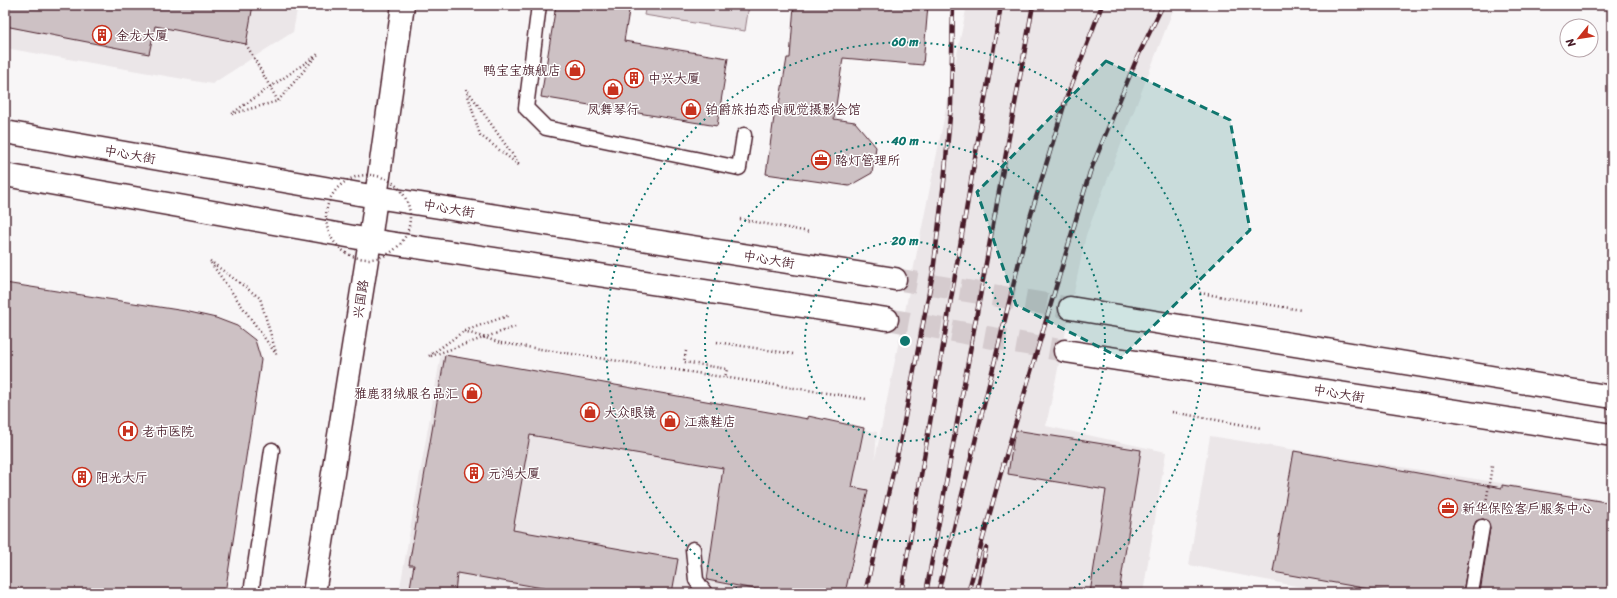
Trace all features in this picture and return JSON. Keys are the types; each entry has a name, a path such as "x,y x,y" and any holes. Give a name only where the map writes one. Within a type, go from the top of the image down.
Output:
{"main road":[{"name":"兴国路","path":"314,593 370,240 403,5"},
{"name":"中心大街","path":"5,132 376,197 895,279"},
{"path":"5,175 370,240 887,319"},
{"path":"1070,308 1612,397"},
{"name":"中心大街","path":"1065,351 1612,435"}],"lane":[{"path":"539,5 526,108 546,128 739,168 744,135"},
{"path":"250,593 272,450"},
{"path":"1470,593 1482,527"},
{"path":"693,549 696,580 705,593"}],"path":[{"path":"246,44 278,101"},
{"path":"318,54 288,90 278,101 232,114 318,54"},
{"path":"466,89 520,166 486,139 480,135 466,89"},
{"path":"369,174 383,178 396,185 404,196 410,209 410,224 406,237 398,247 387,255 374,259 360,259 349,256 338,248 330,238 326,226 325,214 328,201 334,190 344,182 356,176 369,174"},
{"path":"740,219 809,232"},
{"path":"210,261 229,275 260,298 277,356 210,261"},
{"path":"1200,293 1301,310"},
{"path":"510,315 464,331 429,356 516,327"},
{"path":"464,331 500,344 866,399"},
{"path":"717,342 793,354"},
{"path":"686,351 684,362 727,369 725,378"},
{"path":"1172,412 1261,428"},
{"path":"1482,527 1492,466"}],"highlighted area":[{"path":"1106,61 1230,120 1250,230 1121,358 1016,305 977,192"}],"shaded area":[{"path":"5,5 298,5 293,32 212,84 5,48"},
{"path":"646,5 749,5 745,31 644,15"},
{"path":"967,5 1175,5 1086,235 1046,426 1166,452 1143,593 399,593 441,354 877,432 875,459"},
{"path":"1210,436 1612,501 1612,593 1331,593 1189,565"}],"building":[{"name":"金龙大厦","path":"5,5 253,5 246,44 155,26 149,54 5,26"},
{"name":"中兴大厦","path":"556,5 630,5 624,41 728,58 717,126 541,97"},
{"path":"794,5 928,5 923,65 843,58 834,119 855,122 876,147 872,173 849,186 766,174 775,110 778,111 787,58 790,58"},
{"name":"老市医院","path":"5,283 185,311 216,318 237,326 255,340 261,360 225,593 5,593"},
{"name":"元鸿大厦","path":"445,355 808,419 808,416 864,428 852,487 868,490 845,593 775,593 707,580 723,468 530,435 513,530 678,559 672,593 571,593 457,573 455,593 409,593 414,565 409,565"},
{"path":"1015,430 1141,450 1119,593 1090,593 1106,490 1008,474"},
{"path":"1294,451 1502,488 1502,485 1612,503 1612,593 1480,593 1490,528 1488,521 1483,519 1476,521 1474,526 1463,593 1392,593 1273,572"}],"tunnel":[{"path":"895,279 1070,308"},
{"path":"887,319 1065,351"}],"railway":[{"path":"865,593 900,443 933,272 944,182 951,105 953,5"},
{"path":"901,593 1001,5"},
{"path":"926,593 1033,5"},
{"path":"938,593 1029,221 1065,102 1102,5"},
{"path":"968,593 1000,476 1090,172 1137,58 1163,5"},
{"path":"977,593 986,548"}],"place":[{"name":"金龙大厦","path":"102,35"},
{"name":"鸭宝宝旗舰店","path":"575,70"},
{"name":"中兴大厦","path":"634,78"},
{"name":"凤舞琴行","path":"613,89"},
{"name":"铂爵旅拍恋尚视觉摄影会馆","path":"691,109"},
{"name":"路灯管理所","path":"821,160"},
{"name":"雅鹿羽绒服名品汇","path":"472,393"},
{"name":"大众眼镜","path":"590,412"},
{"name":"江燕鞋店","path":"670,421"},
{"name":"老市医院","path":"128,431"},
{"name":"元鸿大厦","path":"474,473"},
{"name":"阳光大厅","path":"82,477"},
{"name":"新华保险客户服务中心","path":"1448,508"}]}
